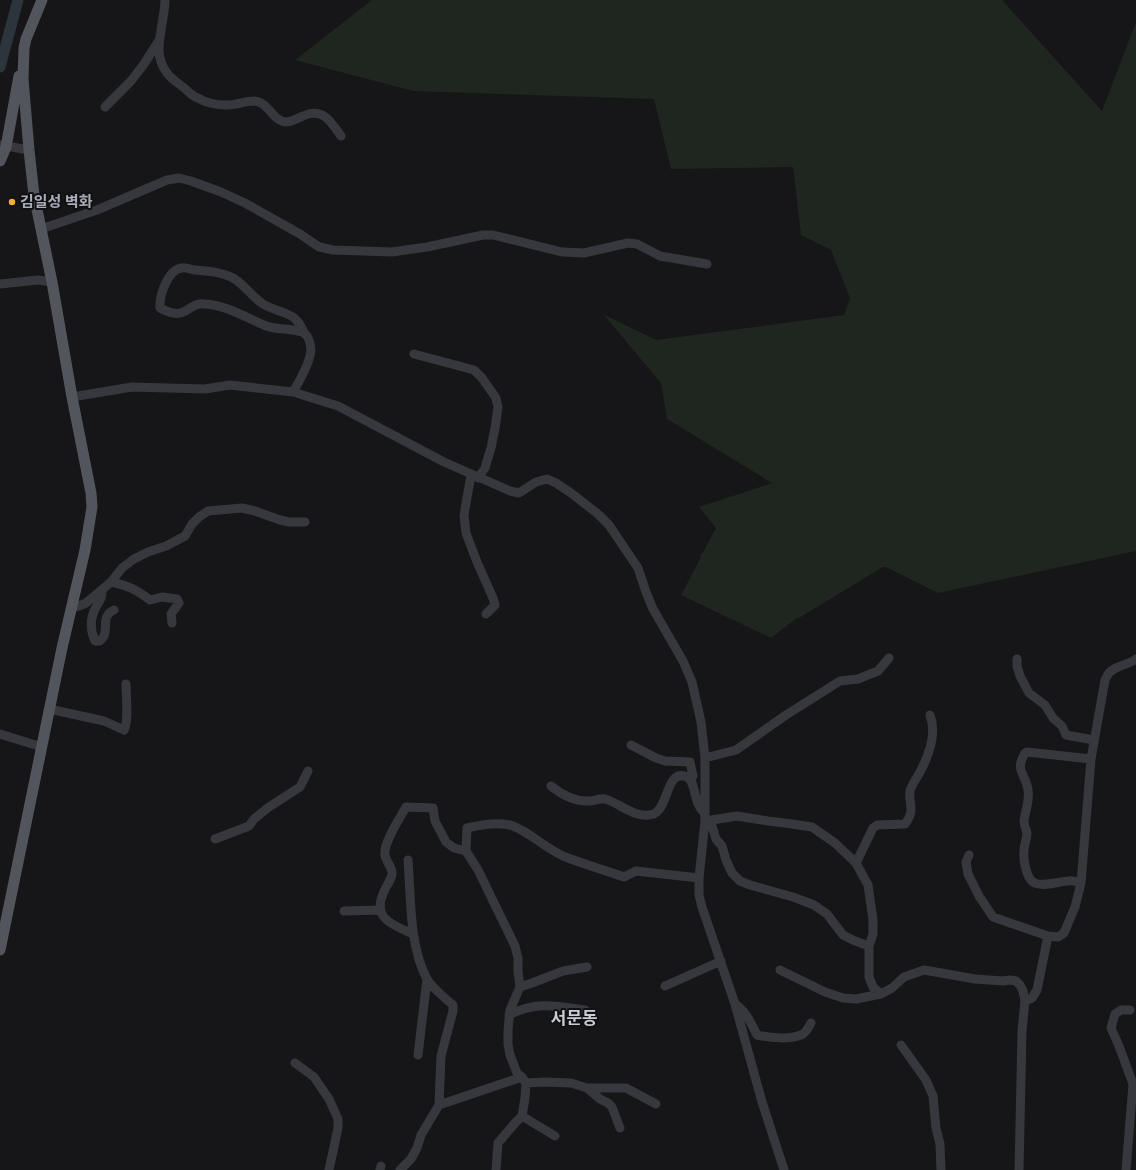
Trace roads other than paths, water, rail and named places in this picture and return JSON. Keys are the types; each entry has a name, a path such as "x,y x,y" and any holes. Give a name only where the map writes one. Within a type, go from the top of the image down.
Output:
{"main road":[{"path":"0,161 23,60 26,39 42,0"},
{"path":"0,950 85,550 92,507 92,493 72,397 52,282 34,195 29,150 23,60"}],"street":[{"path":"165,0 158,41 160,61 167,74 198,99 225,106 254,101 261,103 278,119 286,122 314,113 321,114 329,120 341,136"},
{"path":"105,107 131,81 144,64 158,41"},
{"path":"3,146 29,150"},
{"path":"41,229 98,210 167,180 179,178 202,184 246,203 300,234 319,247 333,250 392,252 427,247 483,235 492,235 562,252 584,253 628,243 637,244 660,256 707,264"},
{"path":"293,392 301,378 310,356 309,339 302,326 288,313 264,304 234,279 221,274 181,268 175,270 170,275 159,300 160,308 174,314 184,313 204,303 234,312 270,327 304,332"},
{"path":"0,284 38,280 52,282"},
{"path":"414,354 474,370 482,378 496,398 498,407 494,434 485,468 475,476 464,515 466,533 495,605 486,614"},
{"path":"72,397 132,387 205,389 230,385 293,392 338,406 444,462 510,491 519,492 536,482 547,479 571,493 598,514 609,525 638,568 653,609 692,682 701,722 705,758 705,818 699,878 699,895 735,1004 762,1102 784,1170"},
{"path":"72,608 86,603 111,582 122,568 134,559 148,552 166,546 185,536 192,524 208,511 242,508 280,520 289,522 305,522"},
{"path":"111,582 123,584 138,591 150,600 162,597 177,599 179,603 171,614 172,623"},
{"path":"102,590 102,596 92,617 91,628 95,641 100,641 104,636 107,616 114,610"},
{"path":"705,758 736,750 786,715 840,681 858,679 878,671 889,658"},
{"path":"1017,659 1016,666 1029,693 1045,706 1062,726 1066,735 1094,740"},
{"path":"969,855 966,862 968,874 993,917 1048,936 1058,937 1064,933 1075,907 1081,883 1091,759 1105,680 1110,672 1136,659"},
{"path":"50,709 104,720 124,730 126,727 127,714 126,684"},
{"path":"856,863 873,828 877,825 905,824 909,818 911,809 909,801 910,790 927,758 933,733 933,722 930,715"},
{"path":"0,734 42,747"},
{"path":"631,745 665,761 690,762 693,776 691,780 698,804 705,818 712,826 716,839 722,846 732,873 740,881 814,905 827,914 843,935 855,942 869,946"},
{"path":"1081,883 1070,880 1049,884 1036,884 1031,882 1026,872 1024,850 1026,833 1024,822 1028,791 1020,769 1025,753 1027,752 1091,759"},
{"path":"215,839 249,826 254,819 269,807 300,787 308,770"},
{"path":"551,786 558,792 569,797 586,801 605,799 634,813 649,815 658,811 673,779 678,776 686,777 691,780"},
{"path":"413,934 394,926 386,919 380,910 380,902 391,879 392,872 385,860 384,851 387,842 406,807 433,808 435,821 446,842 454,848 466,851"},
{"path":"705,818 737,816 812,827 835,843 856,863 868,885 874,920 873,934 869,946 869,977 873,987 881,994"},
{"path":"496,1170 498,1143 522,1116 525,1098 524,1080 518,1073 510,1055 508,1030 510,1010 520,987 518,958 515,946 478,870 466,851 467,828 493,824 511,825 563,856 624,877 636,871 699,878"},
{"path":"400,1170 411,1159 417,1148 421,1135 439,1106 441,1056 453,1011 453,1005 427,980 416,948 413,934 408,860"},
{"path":"344,911 380,910"},
{"path":"1025,1001 1032,998 1037,990 1048,936"},
{"path":"664,986 720,961"},
{"path":"520,987 563,971 587,967"},
{"path":"780,970 825,992 843,998 856,999 881,994 892,988 904,977 924,970 975,979 1016,981 1023,991 1025,1001 1022,1031 1019,1170"},
{"path":"418,1055 427,980"},
{"path":"735,1004 747,1015 758,1034 763,1036 775,1038 793,1037 803,1034 811,1023"},
{"path":"509,1015 537,1005 584,1010"},
{"path":"1126,1170 1134,1083 1111,1028 1115,1014 1121,1010 1130,1010"},
{"path":"901,1045 926,1080 933,1096 936,1128 940,1144 941,1170"},
{"path":"295,1063 314,1077 329,1099 338,1119 338,1128 329,1170"},
{"path":"439,1106 524,1080 570,1083 588,1088 626,1088 656,1104"},
{"path":"588,1088 612,1107 620,1128"},
{"path":"522,1116 555,1136"}],"waterway":[{"path":"0,67 18,0"}],"place":[{"name":"김일성 벽화","path":"12,202"}],"district":[{"name":"서문동","path":"574,1018"}]}
